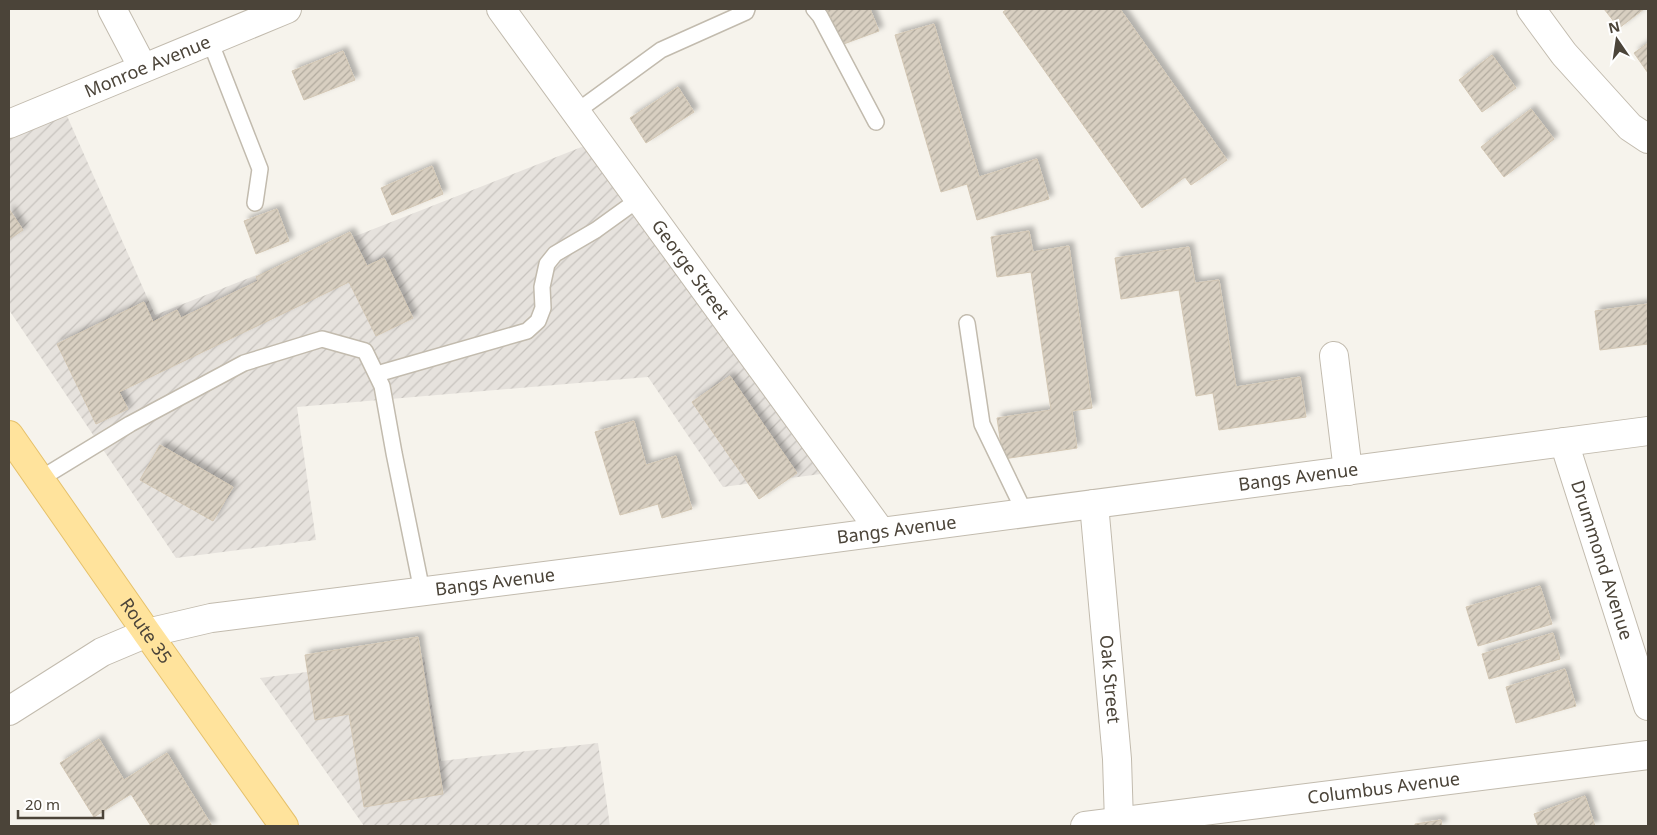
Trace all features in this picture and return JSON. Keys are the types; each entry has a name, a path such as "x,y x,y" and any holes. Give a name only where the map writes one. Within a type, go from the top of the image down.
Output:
{"main road":[{"name":"Route 35","path":"9,435 147,634 284,826"}],"street":[{"path":"112,9 143,68"},
{"name":"Monroe Avenue","path":"9,124 287,9"},
{"name":"George Street","path":"501,9 881,532"},
{"path":"1531,9 1564,54 1630,127 1648,139"},
{"path":"1334,356 1348,471"},
{"name":"Bangs Avenue","path":"9,711 102,652 147,634 211,618 1648,432"},
{"name":"Drummond Avenue","path":"1564,442 1648,706"},
{"name":"Oak Street","path":"1094,504 1116,759 1119,822"},
{"name":"Columbus Avenue","path":"1119,822 1648,755"},
{"path":"1085,826 1119,822"}],"lane":[{"path":"576,112 661,50 746,12 747,9"},
{"path":"814,9 820,16 876,122"},
{"path":"210,40 260,169 255,203"},
{"path":"376,374 526,331 538,321 543,308 542,287 546,264 555,254 596,230 639,199"},
{"path":"966,323 982,424 1025,513"},
{"path":"40,479 130,424 244,363 322,339 365,351 382,386 422,591"}],"shaded area":[{"path":"64,109 155,315 597,141 836,472 723,487 648,377 297,407 316,540 176,558 9,310 9,112"},
{"path":"424,657 441,761 598,743 610,826 364,826 260,678"}],"building":[{"path":"827,9 870,9 879,31 841,45"},
{"path":"1007,9 1120,9 1227,160 1191,185 1185,177 1142,208 1003,12"},
{"path":"1604,9 1644,9 1619,28"},
{"path":"934,24 979,177 1037,159 1049,199 977,220 967,184 941,192 895,35"},
{"path":"1648,43 1648,73 1634,53"},
{"path":"343,51 355,80 304,100 292,71"},
{"path":"1492,55 1516,88 1482,112 1459,80"},
{"path":"678,87 694,112 646,143 630,118"},
{"path":"1531,109 1554,139 1504,177 1481,147"},
{"path":"432,166 443,194 392,215 381,188"},
{"path":"9,209 23,230 9,239"},
{"path":"277,209 289,241 256,254 244,221"},
{"path":"1029,231 1033,252 1069,246 1092,408 1072,411 1077,448 1003,459 997,418 1051,410 1031,272 997,277 991,237"},
{"path":"350,232 367,266 384,258 413,318 376,336 349,282 119,392 128,409 96,424 57,344 144,302 153,322 177,310 181,318 258,281 256,277"},
{"path":"1189,247 1195,283 1219,280 1236,387 1300,377 1306,417 1219,430 1213,393 1196,396 1179,290 1121,299 1115,258"},
{"path":"1648,304 1648,344 1600,350 1595,311"},
{"path":"730,376 797,473 759,499 692,402"},
{"path":"634,421 646,465 676,456 692,509 662,518 658,504 620,515 595,432"},
{"path":"160,445 233,487 213,521 140,480"},
{"path":"1540,586 1552,624 1478,646 1466,607"},
{"path":"1553,633 1560,659 1489,679 1482,654"},
{"path":"418,637 443,794 364,807 349,714 315,720 305,655"},
{"path":"1565,669 1576,706 1516,723 1506,687"},
{"path":"99,739 124,780 167,753 212,826 151,826 131,794 94,817 60,763"},
{"path":"1585,796 1595,826 1538,826 1534,814"},
{"path":"1441,820 1442,826 1415,826 1415,824"}]}
